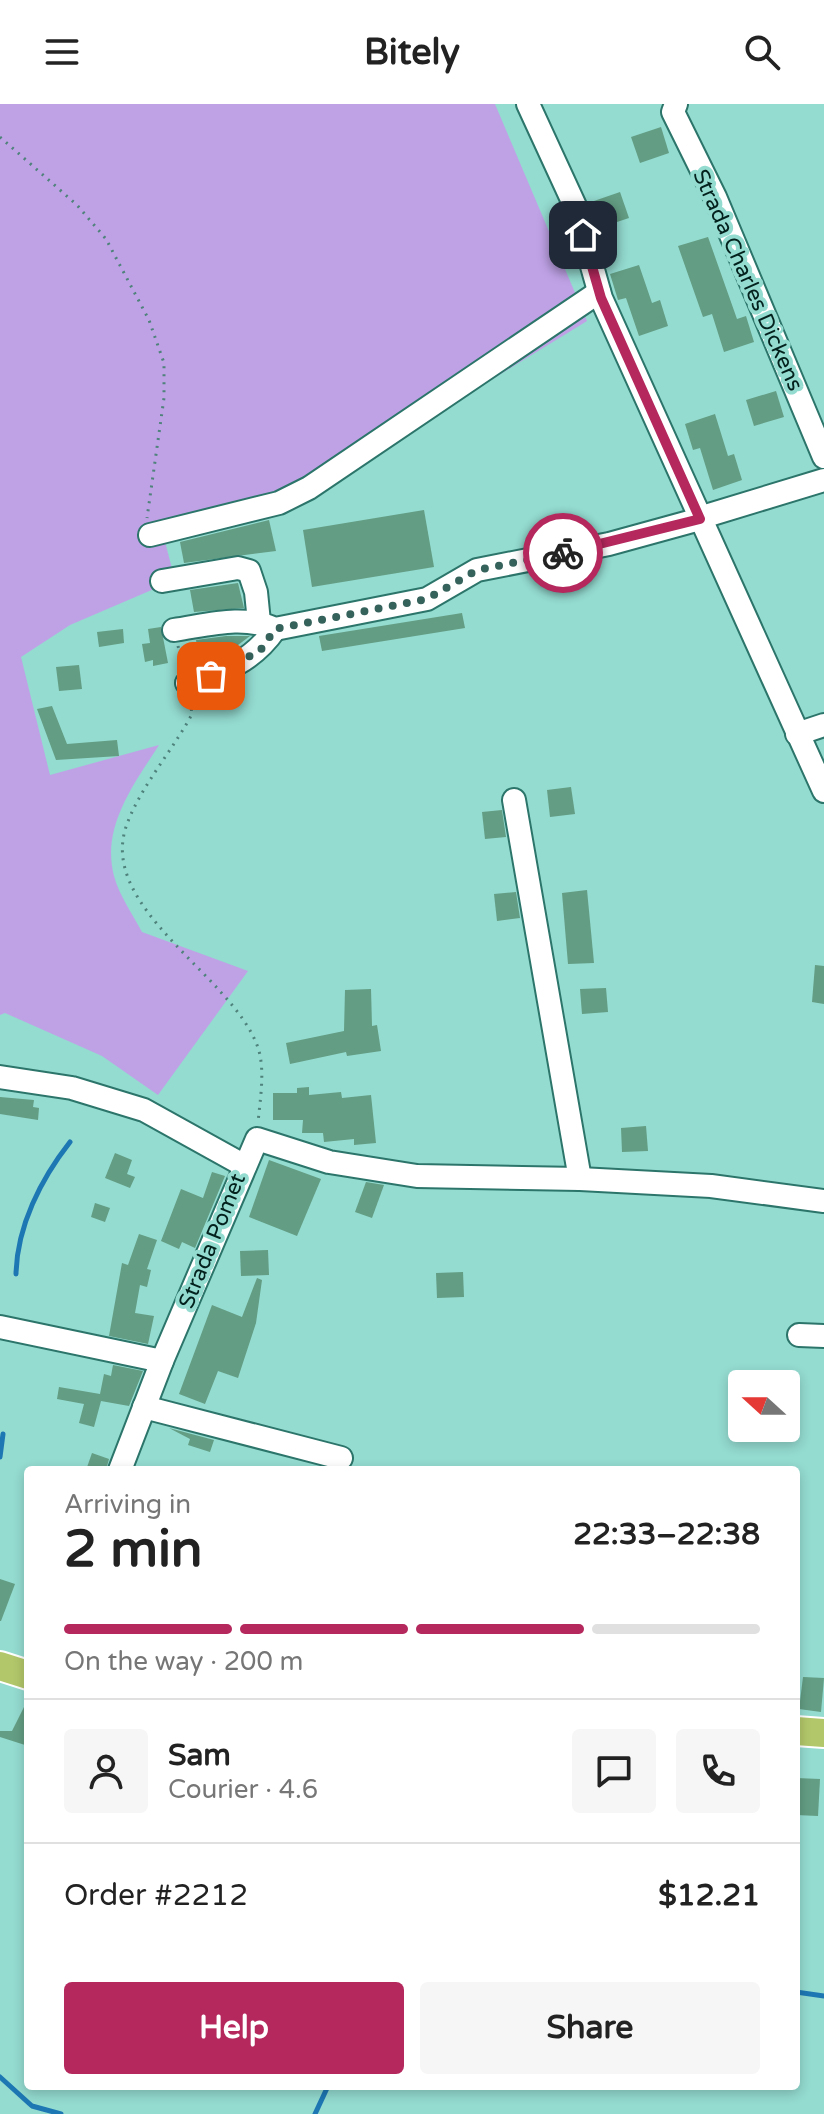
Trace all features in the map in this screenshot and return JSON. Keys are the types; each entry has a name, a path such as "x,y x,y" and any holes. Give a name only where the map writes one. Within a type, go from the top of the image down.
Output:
{"main road":[{"path":"0,1666 24,1674"},
{"path":"800,1731 824,1733"}],"street":[{"path":"528,104 575,206 599,292 824,791"},
{"name":"Strada Charles Dickens","path":"676,104 673,112 715,197 824,457"},
{"path":"150,535 279,503 309,488 599,292"},
{"path":"174,630 239,620 267,626 427,599 477,570 609,544 824,480"},
{"path":"162,581 238,568 249,571 267,626 260,651 211,676 187,683"},
{"path":"797,734 824,725"},
{"path":"514,800 580,1179"},
{"name":"Strada Pomet","path":"0,1077 72,1088 144,1110 245,1166 162,1361 122,1466"},
{"path":"245,1166 257,1139 329,1162 417,1176 580,1179 711,1186 824,1201"},
{"path":"0,1327 162,1361"},
{"path":"799,1335 824,1336"},
{"path":"144,1407 341,1458"}],"shaded area":[{"path":"0,104 495,104 587,321 289,504 163,534 175,580 70,625 21,657 50,775 159,745 122,807 112,840 111,858 116,883 142,932 248,971 158,1095 102,1056 5,1013 0,1015"}],"building":[{"path":"661,127 669,153 640,163 631,137"},
{"path":"620,192 629,218 599,228 591,202"},
{"path":"708,237 737,319 746,316 754,342 724,352 712,314 703,317 678,246"},
{"path":"639,265 652,303 660,300 668,326 639,336 626,298 618,300 610,274"},
{"path":"776,391 784,417 754,426 746,400"},
{"path":"715,414 728,456 734,454 742,480 713,490 700,448 693,450 685,424"},
{"path":"424,510 434,567 312,587 303,530"},
{"path":"269,520 276,551 184,563 180,542"},
{"path":"238,583 244,608 194,612 190,590"},
{"path":"462,613 465,628 322,651 319,636"},
{"path":"161,627 168,663 153,666 153,660 145,662 142,644 150,643 148,629"},
{"path":"123,629 124,643 99,647 97,632"},
{"path":"250,636 226,654 199,658 196,640"},
{"path":"79,665 82,689 59,691 56,667"},
{"path":"52,706 67,744 117,740 119,756 56,760 37,709"},
{"path":"571,787 575,814 550,817 547,790"},
{"path":"502,810 506,837 485,839 482,812"},
{"path":"587,890 594,963 568,964 562,893"},
{"path":"516,892 520,918 497,921 494,894"},
{"path":"815,965 824,966 824,1004 812,1002"},
{"path":"606,988 608,1012 582,1014 580,989"},
{"path":"371,989 372,1026 377,1025 381,1051 347,1056 346,1052 290,1064 286,1043 344,1031 345,990"},
{"path":"309,1087 309,1095 341,1092 342,1098 371,1095 376,1143 354,1145 354,1139 324,1142 323,1133 302,1133 303,1120 273,1120 273,1093 297,1093 297,1088"},
{"path":"0,1097 34,1100 33,1107 39,1108 38,1120 0,1114"},
{"path":"646,1126 648,1151 622,1152 621,1128"},
{"path":"115,1153 132,1160 127,1174 135,1177 130,1188 105,1178"},
{"path":"269,1160 321,1179 297,1236 249,1217"},
{"path":"212,1172 225,1176 195,1248 182,1242 179,1249 161,1241 181,1189 203,1198"},
{"path":"366,1182 384,1185 372,1218 355,1212"},
{"path":"95,1203 110,1208 105,1222 91,1217"},
{"path":"139,1234 157,1240 147,1269 151,1270 147,1287 140,1285 135,1313 154,1316 148,1344 109,1336 122,1263 128,1265"},
{"path":"268,1250 269,1275 241,1276 240,1251"},
{"path":"463,1272 464,1297 437,1298 436,1273"},
{"path":"257,1278 262,1280 256,1323 238,1378 218,1371 205,1404 179,1394 212,1305 242,1317"},
{"path":"113,1365 143,1371 129,1406 101,1401 94,1427 79,1423 84,1404 57,1399 59,1387 100,1394 104,1374 111,1376"},
{"path":"169,1428 214,1440 210,1452 188,1445 190,1439"},
{"path":"92,1453 109,1459 107,1466 87,1466"},
{"path":"0,1579 15,1584 1,1621 0,1621"},
{"path":"803,1677 824,1678 821,1712 800,1709"},
{"path":"24,1707 24,1745 0,1737 0,1731 12,1731"},
{"path":"800,1778 820,1779 818,1816 800,1815"}],"waterway":[{"path":"16,1274 21,1238 32,1204 49,1171 70,1142"},
{"path":"0,1457 3,1434"},
{"path":"800,1993 824,1996"},
{"path":"0,2077 32,2106 61,2114"},
{"path":"315,2114 326,2090"}],"way so far":[{"path":"211,676 260,651 275,629 427,599 437,596 477,570 563,553"}],"route":[{"path":"563,553 700,519 601,298 583,235"}]}
